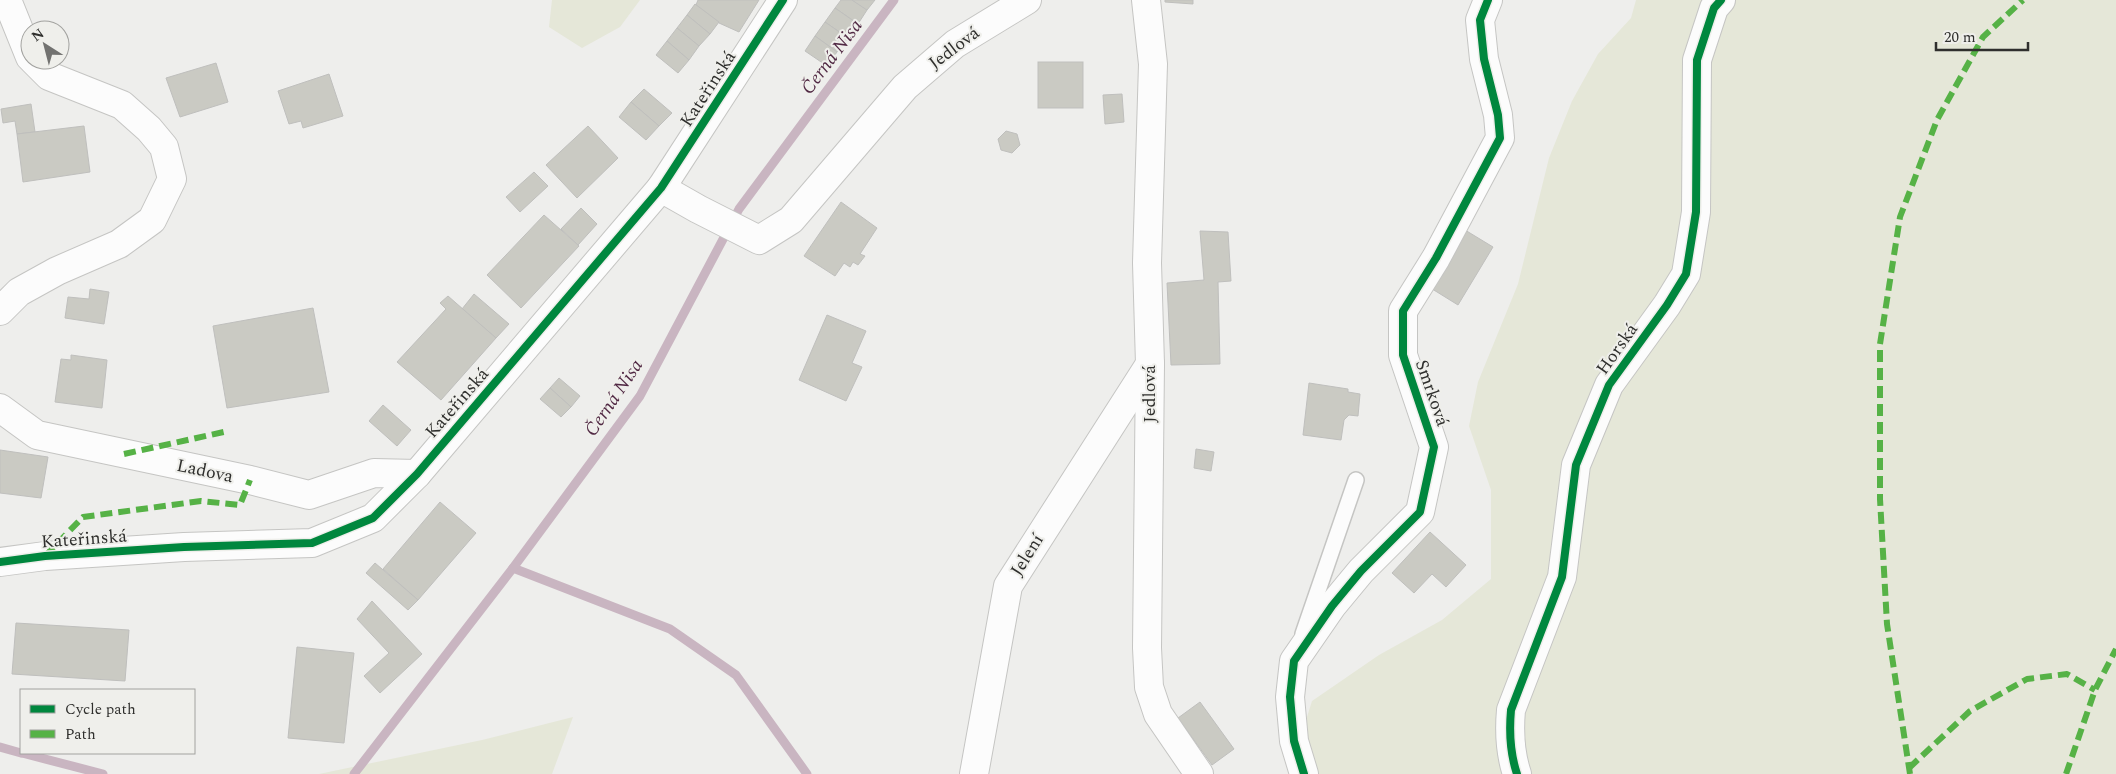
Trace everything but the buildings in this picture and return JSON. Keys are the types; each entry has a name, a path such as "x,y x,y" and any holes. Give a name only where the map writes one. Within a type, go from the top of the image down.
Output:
{"street":[{"path":"7,0 20,32"},
{"name":"Kateřinská","path":"0,562 45,556 184,546 312,543 373,518 417,474 661,188 783,0"},
{"name":"Jedlová","path":"661,188 759,240 791,220 905,87 955,44 1027,0"},
{"name":"Jedlová","path":"1146,0 1153,64 1147,263 1150,364 1147,648 1149,687 1158,714 1199,774"},
{"name":"Smrková","path":"1304,774 1294,741 1290,697 1294,661 1337,599 1361,571 1420,512 1434,447 1403,355 1403,310 1436,258 1500,138 1498,115 1483,49 1480,20 1488,0"},
{"name":"Horská","path":"1517,774 1512,761 1509,732 1511,710 1562,577 1576,465 1609,385 1667,305 1686,274 1696,212 1694,172 1697,60 1714,8 1722,0"},
{"path":"0,311 19,292 57,271 119,244 152,220 172,179 164,147 149,129 122,105 49,76 43,70"},
{"name":"Jelení","path":"974,774 1008,586 1150,364"},
{"name":"Ladova","path":"0,408 37,435 250,480 309,495 374,473 417,474"}],"lane":[{"path":"1294,661 1356,480"}],"shaded area":[{"path":"552,0 640,0 620,27 582,48 549,27"},
{"path":"1636,0 2116,0 2116,774 1289,774 1312,701 1379,655 1442,620 1491,579 1491,490 1469,426 1478,382 1518,284 1549,158 1572,101 1598,54 1631,18"},
{"path":"573,717 552,774 319,774 482,740"}],"waterway":[{"name":"Černá Nisa","path":"354,774 513,568 640,396 739,209 894,0"},
{"path":"513,568 670,629 736,675 807,774"},
{"name":"Černá Nisa","path":"0,747 20,753"},
{"name":"Černá Nisa","path":"26,754 103,774"}],"marked path":[{"path":"1910,774 1887,624 1880,499 1880,344 1900,217 1937,120 1983,37 2023,0"},
{"path":"124,454 228,431"},
{"path":"45,556 83,517 201,501 240,505 250,480"},
{"path":"2066,774 2095,690 2116,649"},
{"path":"1909,768 1970,711 2027,679 2067,674 2095,690"}],"cycle path":[{"path":"0,562 45,556 184,547 312,543 373,518 417,474 661,188 783,0"},
{"path":"1304,774 1294,741 1290,697 1294,661 1332,606 1361,571 1420,512 1434,447 1403,355 1403,311 1436,258 1500,138 1498,115 1484,59 1480,20 1488,0"},
{"path":"1517,774 1511,742 1511,710 1562,577 1576,465 1609,385 1667,305 1686,274 1696,212 1697,60 1714,8 1721,0"}]}
